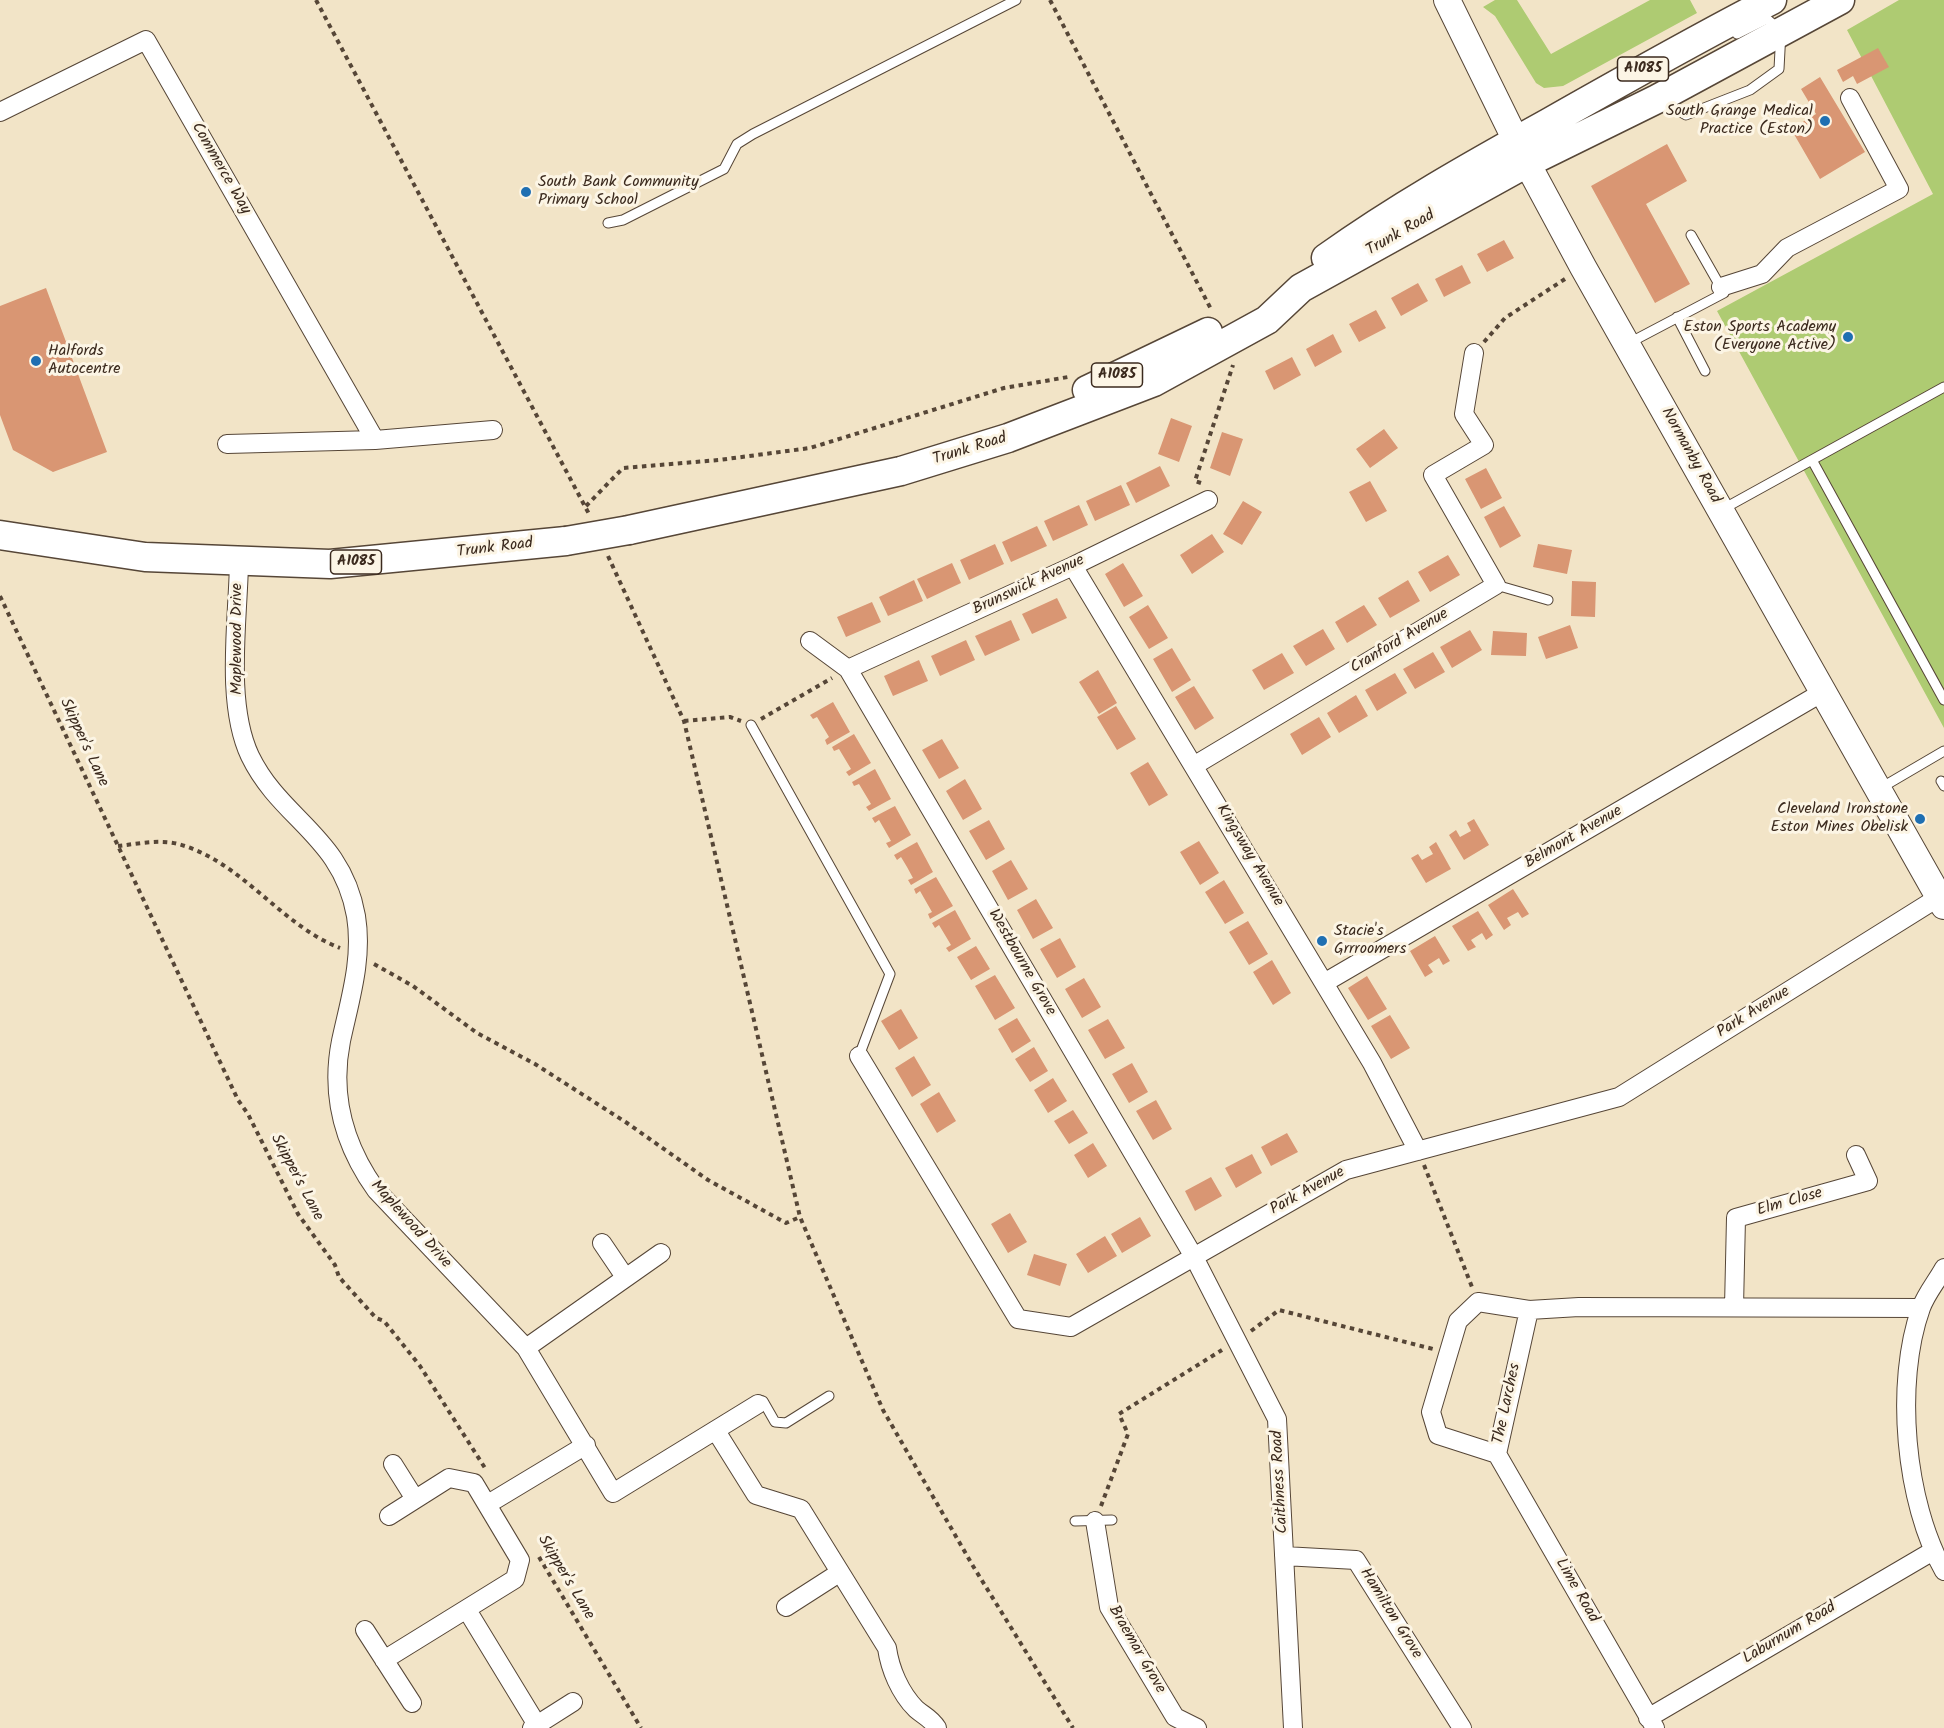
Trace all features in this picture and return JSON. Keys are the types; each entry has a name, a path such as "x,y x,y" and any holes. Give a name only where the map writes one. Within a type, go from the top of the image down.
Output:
{"main road":[{"name":"A1085","path":"1521,152 1651,64 1772,0"},
{"name":"Trunk Road","path":"0,535 145,557 330,564 566,541 629,530 901,471 1008,438 1154,382 1218,323 1268,320 1301,288 1521,152 1657,99 1840,0"}],"street":[{"name":"Normanby Road","path":"1450,1 1521,152 1626,344 1942,902"},
{"name":"Commerce Way","path":"0,112 146,40 375,440"},
{"path":"1721,287 1762,274 1787,249 1899,189 1850,98"},
{"path":"1474,353 1464,414 1484,445 1433,475 1496,585"},
{"path":"227,444 375,440 493,430"},
{"name":"Brunswick Avenue","path":"848,669 1073,566 1208,500"},
{"name":"Maplewood Drive","path":"239,562 236,687 247,746 261,775 276,796 315,834 332,855 344,875 356,918 358,957 338,1069 340,1117 359,1167 376,1190 526,1348 613,1493 760,1403"},
{"name":"Kingsway Avenue","path":"1073,566 1195,765 1372,1063 1418,1151"},
{"name":"Cranford Avenue","path":"1195,765 1496,585"},
{"path":"810,641 848,669"},
{"name":"Westbourne Grove","path":"848,669 1194,1257"},
{"name":"Belmont Avenue","path":"1324,983 1823,692"},
{"name":"Park Avenue","path":"859,1056 1018,1319 1071,1327 1346,1170 1619,1097 1942,902"},
{"name":"Elm Close","path":"1734,1307 1736,1218 1868,1181 1856,1155"},
{"path":"602,1243 625,1277"},
{"path":"526,1348 661,1253"},
{"name":"Caithness Road","path":"1194,1257 1277,1419 1293,1728"},
{"path":"1944,1268 1922,1308 1909,1368 1906,1434 1917,1506 1933,1551 1944,1571"},
{"path":"1478,1302 1529,1310 1734,1307 1922,1308"},
{"name":"The Larches","path":"1478,1302 1458,1321 1431,1412 1438,1435 1497,1454 1529,1310"},
{"path":"716,1431 756,1495 801,1509 887,1648 890,1669 916,1709 931,1718 937,1728"},
{"path":"496,1500 586,1445"},
{"name":"Lime Road","path":"1497,1454 1651,1723"},
{"path":"393,1464 415,1499"},
{"path":"384,1660 516,1580 520,1560 496,1500 474,1483 449,1478 389,1516"},
{"name":"Braemar Grove","path":"1103,1520 1109,1608 1175,1717 1197,1728"},
{"name":"Laburnum Road","path":"1651,1723 1933,1551"},
{"name":"Hamilton Grove","path":"1284,1556 1356,1560 1462,1728"},
{"path":"786,1606 839,1573"},
{"path":"467,1610 535,1726 573,1702"},
{"path":"364,1630 412,1703"}],"lane":[{"path":"608,223 623,220 724,168 737,144 753,134 1016,0"},
{"path":"1657,99 1686,115 1750,90 1779,69 1781,31 1767,19 1726,38"},
{"path":"1651,64 1715,42"},
{"path":"1626,344 1724,293 1691,235"},
{"path":"1677,317 1705,371"},
{"path":"1721,511 1944,387"},
{"path":"1812,460 1944,700"},
{"path":"1496,585 1548,600"},
{"path":"751,725 890,974 859,1056"},
{"path":"1878,789 1944,751"},
{"path":"760,1403 775,1422 786,1423 829,1396"},
{"path":"1075,1521 1103,1520"}],"path":[{"path":"316,0 593,523"},
{"path":"1050,0 1218,323 1237,355 1195,481 1206,485 1208,500"},
{"path":"1474,353 1505,318 1584,267"},
{"path":"586,506 622,468 719,460 810,448 1004,388 1073,376"},
{"path":"606,551 684,721 800,1217 883,1410 973,1566 1073,1728"},
{"name":"Skipper's Lane","path":"0,596 238,1100 249,1114 298,1214 335,1265 339,1277 376,1318 384,1321 420,1366 496,1500"},
{"path":"684,721 730,717 751,725 848,669"},
{"path":"118,846 163,843 195,850 221,864 309,932 413,986 458,1021 544,1070 708,1180 786,1223 800,1217"},
{"path":"1418,1151 1478,1302"},
{"name":"Skipper's Lane","path":"533,1547 641,1728"}],"green space":[{"path":"1495,0 1517,0 1551,54 1650,0 1690,0 1697,13 1563,86 1544,88 1536,83 1495,16 1483,7"},
{"path":"1899,0 1944,0 1944,728 1717,311 1933,194 1847,30"}],"building":[{"path":"1878,48 1889,67 1857,84 1853,76 1843,82 1837,70"},
{"name":"South Grange Medical Practice (Eston)","path":"1820,77 1865,152 1820,179 1791,129 1816,114 1801,89"},
{"path":"1667,144 1687,181 1646,204 1690,284 1655,303 1591,186"},
{"path":"1504,240 1514,258 1487,272 1477,254"},
{"path":"1462,265 1471,283 1444,297 1435,279"},
{"path":"1418,283 1428,301 1401,316 1391,298"},
{"name":"Halfords Autocentre","path":"46,288 107,452 53,472 13,450 0,415 0,306"},
{"path":"1376,310 1386,328 1359,342 1349,324"},
{"path":"1333,334 1342,352 1315,367 1306,349"},
{"path":"1292,357 1301,375 1274,390 1265,371"},
{"path":"1171,418 1192,426 1179,462 1158,454"},
{"path":"1384,429 1398,448 1370,468 1356,449"},
{"path":"1222,432 1243,439 1230,476 1210,468"},
{"path":"1160,466 1170,486 1136,503 1126,483"},
{"path":"1486,468 1502,498 1481,509 1465,479"},
{"path":"1370,481 1387,511 1366,522 1349,492"},
{"path":"1121,485 1130,505 1095,521 1086,501"},
{"path":"1243,501 1262,512 1242,545 1223,534"},
{"path":"1079,505 1088,525 1053,541 1044,521"},
{"path":"1504,506 1521,536 1500,548 1484,517"},
{"path":"1037,526 1047,546 1011,562 1002,542"},
{"path":"1212,534 1224,552 1192,574 1180,555"},
{"path":"995,544 1004,564 969,580 960,560"},
{"path":"1538,544 1572,550 1567,574 1533,567"},
{"path":"1448,555 1460,575 1430,592 1418,572"},
{"path":"952,563 961,583 927,599 917,579"},
{"path":"1123,563 1143,596 1124,607 1105,574"},
{"path":"914,580 923,601 888,616 879,597"},
{"path":"1408,580 1420,601 1390,618 1378,598"},
{"path":"1572,581 1596,582 1595,617 1571,616"},
{"path":"1057,598 1067,618 1032,634 1022,614"},
{"path":"872,602 881,622 846,637 837,617"},
{"path":"1148,605 1168,638 1149,649 1129,617"},
{"path":"1364,605 1377,625 1347,643 1335,622"},
{"path":"1011,620 1020,640 985,656 975,636"},
{"path":"1570,625 1578,648 1546,659 1538,637"},
{"path":"1323,629 1335,649 1306,666 1293,646"},
{"path":"1470,630 1482,650 1452,668 1440,647"},
{"path":"1493,631 1527,633 1526,656 1491,655"},
{"path":"966,640 975,660 940,676 931,656"},
{"path":"1172,648 1191,680 1172,692 1153,659"},
{"path":"1433,652 1445,672 1415,689 1403,669"},
{"path":"1282,653 1294,673 1264,690 1252,670"},
{"path":"919,660 928,681 893,696 884,676"},
{"path":"1098,670 1117,703 1099,714 1079,682"},
{"path":"1395,673 1407,693 1377,711 1365,690"},
{"path":"1194,686 1214,718 1195,730 1175,697"},
{"path":"1356,695 1368,716 1339,733 1327,713"},
{"path":"833,702 850,732 827,745 825,740 829,737 817,717 813,719 810,715"},
{"path":"1116,706 1136,739 1117,750 1097,717"},
{"path":"1319,717 1331,737 1302,755 1290,734"},
{"path":"854,734 871,763 849,776 846,772 851,769 839,749 834,751 832,747"},
{"path":"942,739 959,768 939,779 922,750"},
{"path":"1148,762 1168,795 1149,806 1130,773"},
{"path":"875,769 891,799 869,811 866,807 871,804 859,784 854,786 852,782"},
{"path":"965,779 982,809 963,820 946,791"},
{"path":"895,806 911,835 889,848 886,843 891,841 879,820 875,823 872,818"},
{"path":"1474,819 1489,845 1464,860 1449,835 1456,830 1460,837 1471,831 1467,823"},
{"path":"989,820 1005,849 986,860 969,831"},
{"path":"1199,841 1219,873 1200,885 1180,852"},
{"path":"917,842 933,872 911,885 908,880 913,878 907,867 901,857 897,860 894,855"},
{"path":"1436,842 1451,869 1426,883 1411,858 1418,854 1422,860 1433,854 1429,847"},
{"path":"1011,860 1028,889 1008,900 992,871"},
{"path":"936,877 953,906 930,919 928,914 932,912 920,891 916,894 914,889"},
{"path":"1224,880 1244,913 1225,924 1205,892"},
{"path":"1513,889 1529,914 1522,918 1518,912 1507,918 1511,925 1504,930 1488,905"},
{"path":"1036,899 1053,928 1033,939 1017,910"},
{"path":"955,910 971,939 949,952 946,948 951,945 939,925 935,928 932,923"},
{"path":"1478,911 1493,935 1486,940 1482,933 1471,940 1476,947 1468,951 1452,926"},
{"path":"1248,921 1268,954 1249,965 1229,932"},
{"path":"1435,936 1450,961 1443,965 1439,958 1428,965 1433,972 1425,977 1410,951"},
{"path":"1060,938 1076,967 1057,978 1040,949"},
{"path":"976,946 990,969 971,980 957,957"},
{"path":"1272,960 1291,993 1273,1005 1253,972"},
{"path":"995,975 1015,1008 995,1020 975,986"},
{"path":"1367,976 1387,1009 1368,1020 1348,988"},
{"path":"1084,978 1101,1007 1082,1018 1065,989"},
{"path":"901,1009 918,1038 899,1050 881,1021"},
{"path":"1390,1015 1410,1048 1391,1059 1371,1026"},
{"path":"1017,1018 1031,1041 1012,1053 998,1029"},
{"path":"1108,1019 1125,1048 1105,1059 1088,1030"},
{"path":"1034,1047 1048,1071 1030,1082 1015,1059"},
{"path":"914,1056 931,1085 912,1097 895,1068"},
{"path":"1132,1063 1148,1092 1129,1103 1112,1074"},
{"path":"1053,1078 1067,1101 1048,1113 1034,1090"},
{"path":"939,1092 956,1121 937,1133 920,1104"},
{"path":"1156,1100 1172,1129 1153,1140 1136,1111"},
{"path":"1073,1110 1088,1133 1069,1144 1054,1121"},
{"path":"1287,1133 1298,1152 1271,1166 1261,1147"},
{"path":"1093,1143 1107,1166 1088,1178 1074,1155"},
{"path":"1252,1154 1262,1173 1236,1188 1225,1168"},
{"path":"1211,1177 1222,1196 1195,1211 1185,1191"},
{"path":"1010,1213 1027,1242 1008,1253 991,1224"},
{"path":"1140,1217 1151,1236 1122,1253 1111,1234"},
{"path":"1105,1236 1117,1256 1088,1273 1076,1254"},
{"path":"1034,1254 1067,1264 1060,1286 1027,1275"}],"place":[{"name":"South Grange Medical Practice (Eston)","path":"1825,121"},
{"name":"South Bank Community Primary School","path":"526,192"},
{"name":"Eston Sports Academy (Everyone Active)","path":"1848,337"},
{"name":"Halfords Autocentre","path":"36,361"},
{"name":"Cleveland Ironstone Eston Mines Obelisk","path":"1920,819"},
{"name":"Stacie's Grrroomers","path":"1322,941"}]}
